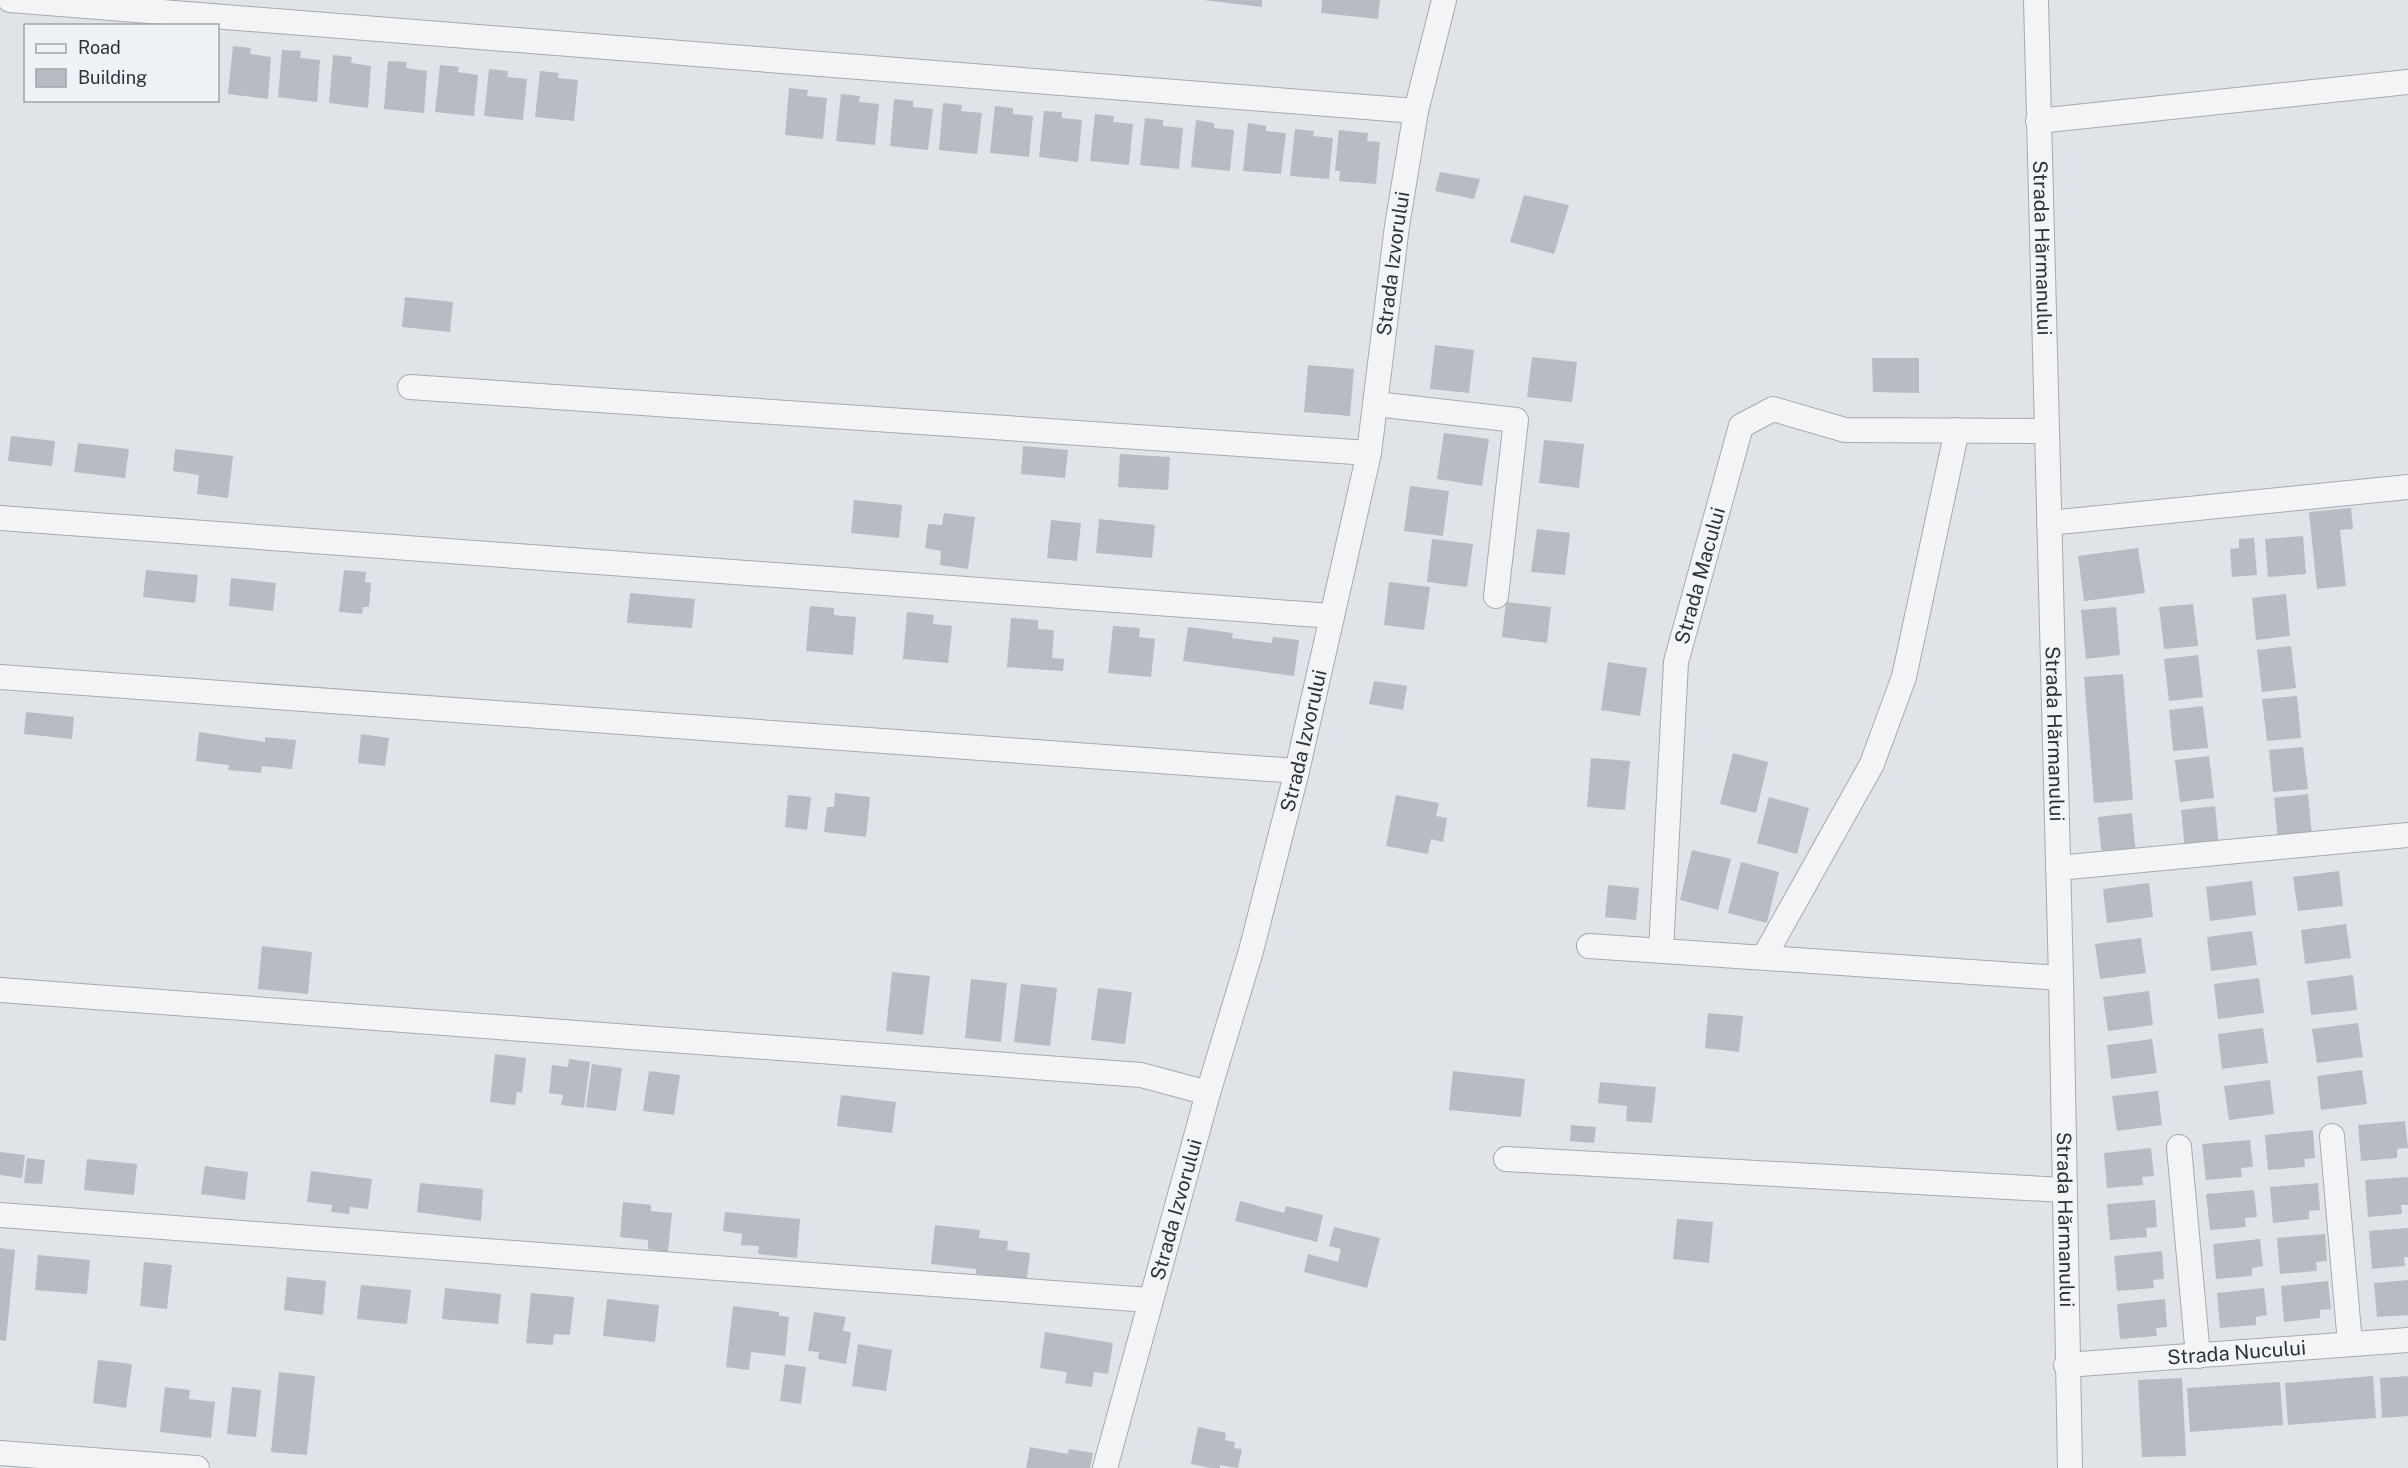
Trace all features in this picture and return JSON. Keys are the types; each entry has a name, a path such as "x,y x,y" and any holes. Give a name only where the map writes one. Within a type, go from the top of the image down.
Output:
{"street":[{"path":"10,0 1416,111"},
{"name":"Strada Izvorului","path":"1105,1468 1149,1300 1251,951 1298,771 1369,453 1397,226 1416,111 1444,0"},
{"name":"Strada Hărmanului","path":"2036,0 2061,978 2063,1191 2070,1468"},
{"path":"2038,121 2408,82"},
{"path":"410,387 1369,453"},
{"path":"1376,404 1516,420 1496,596"},
{"name":"Strada Macului","path":"1660,950 1676,662 1741,426 1773,409 1845,430 2046,431"},
{"path":"1764,957 1872,764 1904,677 1957,430"},
{"path":"2049,523 2408,487"},
{"path":"0,518 1332,616"},
{"path":"0,677 1298,771"},
{"path":"2058,868 2408,835"},
{"path":"1589,946 2061,978"},
{"path":"0,990 1141,1075 1208,1093"},
{"path":"2332,1136 2350,1344"},
{"path":"2179,1147 2198,1356"},
{"path":"1506,1159 2063,1191"},
{"path":"0,1215 1149,1300"},
{"name":"Strada Nucului","path":"2067,1365 2408,1340"},
{"path":"0,1453 197,1468"}],"building":[{"path":"1203,0 1262,0 1262,7"},
{"path":"1322,0 1380,0 1378,19 1321,13"},
{"path":"233,46 251,48 250,54 271,57 268,99 228,94"},
{"path":"282,50 301,51 300,58 320,60 317,102 278,97"},
{"path":"333,55 352,57 351,63 371,66 368,108 329,103"},
{"path":"388,61 407,62 406,68 427,71 424,113 384,109"},
{"path":"440,65 459,67 458,72 478,75 474,116 435,112"},
{"path":"489,69 508,71 507,77 527,79 523,120 484,116"},
{"path":"540,71 559,73 558,78 578,80 574,121 535,117"},
{"path":"789,88 808,90 807,96 827,98 823,139 785,135"},
{"path":"841,94 860,96 859,102 879,104 875,145 836,141"},
{"path":"894,99 913,101 913,107 933,109 928,150 890,146"},
{"path":"943,103 962,105 961,111 982,113 977,154 939,150"},
{"path":"995,106 1013,108 1013,114 1033,116 1029,157 990,153"},
{"path":"1044,111 1062,112 1062,118 1082,120 1078,162 1039,157"},
{"path":"1095,114 1114,116 1113,122 1133,124 1129,165 1090,161"},
{"path":"1145,118 1163,120 1163,126 1183,128 1179,169 1140,165"},
{"path":"1196,120 1214,123 1214,128 1234,130 1230,171 1191,167"},
{"path":"1248,123 1266,126 1266,131 1286,133 1281,174 1243,171"},
{"path":"1295,129 1314,131 1313,136 1333,138 1329,179 1290,176"},
{"path":"1339,130 1368,133 1367,141 1380,142 1376,184 1339,181 1340,171 1335,171"},
{"path":"1440,172 1480,179 1474,199 1435,191"},
{"path":"1524,195 1569,205 1554,254 1510,242"},
{"path":"405,297 453,302 450,332 402,327"},
{"path":"1435,345 1474,350 1469,393 1430,389"},
{"path":"1532,357 1577,362 1572,402 1527,397"},
{"path":"1872,358 1919,358 1919,393 1873,392"},
{"path":"1308,365 1354,369 1350,416 1304,412"},
{"path":"1444,433 1489,439 1482,486 1437,479"},
{"path":"11,436 55,441 52,466 8,461"},
{"path":"1544,440 1584,444 1579,488 1539,483"},
{"path":"78,443 129,449 125,478 74,472"},
{"path":"1023,446 1068,450 1065,478 1021,474"},
{"path":"175,449 233,456 228,498 197,494 199,475 173,471"},
{"path":"1120,454 1170,457 1168,490 1118,487"},
{"path":"1410,486 1449,491 1443,536 1404,531"},
{"path":"854,500 902,505 899,538 851,533"},
{"path":"2351,508 2353,529 2340,530 2346,586 2317,589 2309,512"},
{"path":"944,513 975,517 968,569 940,565 941,551 925,548 928,524 942,525"},
{"path":"1099,519 1155,525 1152,558 1096,553"},
{"path":"1051,520 1081,523 1077,561 1047,558"},
{"path":"1537,529 1570,533 1565,575 1531,572"},
{"path":"2303,536 2306,574 2268,577 2265,539"},
{"path":"2254,538 2257,575 2232,577 2230,549 2239,548 2239,539"},
{"path":"1432,539 1473,544 1467,587 1427,582"},
{"path":"2138,548 2145,593 2084,601 2078,556"},
{"path":"146,570 198,575 195,603 143,597"},
{"path":"344,570 366,572 365,582 371,583 369,607 363,607 362,614 339,612"},
{"path":"231,578 276,583 273,611 229,606"},
{"path":"1389,582 1430,587 1424,630 1384,625"},
{"path":"630,593 695,599 692,628 627,623"},
{"path":"2286,594 2290,636 2256,640 2252,598"},
{"path":"1506,602 1551,607 1547,643 1502,637"},
{"path":"2193,604 2198,646 2164,649 2159,607"},
{"path":"810,606 834,608 834,615 856,617 853,655 806,651"},
{"path":"2116,607 2120,655 2086,659 2081,610"},
{"path":"907,612 934,615 933,624 952,626 948,663 903,659"},
{"path":"1011,618 1038,620 1038,629 1054,630 1052,658 1064,659 1063,671 1007,667"},
{"path":"1113,626 1140,628 1139,637 1155,639 1151,677 1108,673"},
{"path":"1188,627 1233,633 1232,638 1272,643 1273,637 1299,640 1294,676 1183,661"},
{"path":"2291,646 2296,688 2262,692 2257,650"},
{"path":"2198,655 2203,697 2169,701 2164,659"},
{"path":"1608,662 1647,668 1640,716 1601,710"},
{"path":"2123,674 2133,800 2094,803 2084,677"},
{"path":"1374,681 1407,686 1403,710 1369,704"},
{"path":"2297,696 2301,738 2267,741 2262,699"},
{"path":"2203,706 2208,748 2173,751 2169,710"},
{"path":"26,712 74,717 72,739 24,734"},
{"path":"199,732 265,742 265,737 296,740 292,769 262,766 261,773 228,770 229,765 196,761"},
{"path":"361,734 389,738 385,766 358,763"},
{"path":"2303,747 2308,789 2273,792 2269,750"},
{"path":"1733,753 1768,762 1756,813 1720,804"},
{"path":"2209,756 2214,798 2180,802 2175,760"},
{"path":"1591,758 1630,761 1625,810 1587,807"},
{"path":"835,793 870,797 866,837 824,832 827,807 834,807"},
{"path":"2308,794 2312,836 2278,840 2274,798"},
{"path":"788,795 811,797 807,830 785,827"},
{"path":"1396,795 1439,803 1436,816 1447,818 1443,842 1431,839 1428,854 1386,846"},
{"path":"1769,797 1809,808 1797,854 1757,843"},
{"path":"2215,806 2219,848 2185,851 2181,810"},
{"path":"2132,813 2136,855 2102,858 2098,817"},
{"path":"1692,850 1731,859 1718,910 1680,900"},
{"path":"1741,862 1779,872 1767,923 1728,913"},
{"path":"2339,871 2343,906 2298,911 2293,877"},
{"path":"2252,881 2256,915 2210,921 2206,887"},
{"path":"2149,883 2153,917 2107,923 2103,889"},
{"path":"1608,885 1639,888 1636,920 1605,917"},
{"path":"2346,924 2351,958 2305,964 2301,930"},
{"path":"2252,931 2257,965 2211,971 2207,937"},
{"path":"2141,938 2146,973 2100,979 2095,944"},
{"path":"262,946 312,952 308,994 258,989"},
{"path":"892,972 930,976 923,1035 886,1031"},
{"path":"2353,975 2357,1010 2311,1015 2307,981"},
{"path":"2259,978 2264,1013 2218,1019 2214,984"},
{"path":"971,979 1007,983 1001,1042 965,1038"},
{"path":"1021,984 1057,988 1050,1046 1014,1042"},
{"path":"1098,988 1132,992 1125,1044 1091,1040"},
{"path":"2149,991 2153,1025 2108,1031 2103,997"},
{"path":"1708,1013 1743,1016 1739,1052 1705,1048"},
{"path":"2358,1023 2363,1057 2317,1063 2312,1029"},
{"path":"2263,1028 2268,1063 2222,1069 2218,1034"},
{"path":"2152,1039 2157,1073 2111,1079 2107,1045"},
{"path":"495,1054 526,1058 522,1093 517,1092 515,1105 490,1102"},
{"path":"569,1059 590,1062 584,1108 561,1105 563,1095 549,1093 552,1065 568,1067"},
{"path":"592,1064 622,1068 616,1111 586,1107"},
{"path":"2362,1070 2367,1104 2321,1110 2317,1076"},
{"path":"649,1071 680,1075 674,1115 643,1111"},
{"path":"1453,1071 1525,1079 1521,1117 1449,1110"},
{"path":"2270,1080 2274,1114 2229,1120 2224,1086"},
{"path":"1600,1082 1656,1087 1652,1123 1626,1121 1627,1106 1598,1103"},
{"path":"2158,1091 2162,1125 2117,1131 2112,1096"},
{"path":"841,1095 896,1102 892,1133 837,1126"},
{"path":"2405,1121 2408,1148 2397,1149 2397,1158 2361,1161 2358,1125"},
{"path":"1571,1125 1596,1127 1594,1143 1570,1141"},
{"path":"2313,1130 2315,1158 2304,1159 2305,1167 2268,1170 2265,1135"},
{"path":"2250,1140 2253,1167 2241,1168 2242,1177 2206,1180 2202,1144"},
{"path":"2151,1148 2154,1176 2142,1177 2143,1185 2107,1188 2104,1153"},
{"path":"0,1152 25,1155 22,1178 0,1175"},
{"path":"27,1158 45,1160 42,1184 24,1183"},
{"path":"87,1159 137,1164 134,1195 84,1190"},
{"path":"205,1166 248,1172 245,1200 201,1194"},
{"path":"311,1171 372,1179 368,1209 350,1207 349,1214 331,1212 332,1205 307,1202"},
{"path":"2408,1177 2408,1205 2401,1205 2402,1214 2368,1217 2365,1180"},
{"path":"420,1183 483,1189 481,1221 417,1212"},
{"path":"2318,1183 2320,1210 2309,1211 2309,1219 2273,1223 2270,1187"},
{"path":"2254,1190 2257,1217 2245,1218 2246,1227 2210,1230 2206,1194"},
{"path":"2155,1200 2157,1227 2146,1228 2147,1237 2110,1240 2107,1204"},
{"path":"1240,1201 1284,1213 1286,1206 1323,1215 1317,1242 1235,1221"},
{"path":"623,1202 651,1205 651,1211 672,1213 668,1252 648,1249 648,1240 620,1237"},
{"path":"725,1212 800,1219 797,1258 758,1254 759,1246 741,1245 742,1234 723,1231"},
{"path":"1677,1219 1713,1222 1709,1263 1673,1259"},
{"path":"935,1225 980,1230 979,1238 1008,1241 1007,1250 1030,1253 1027,1279 976,1274 976,1269 931,1264"},
{"path":"1334,1227 1380,1238 1367,1288 1304,1272 1308,1254 1338,1262 1341,1249 1329,1246"},
{"path":"2408,1228 2408,1257 2404,1257 2405,1266 2372,1269 2369,1231"},
{"path":"2325,1234 2327,1261 2316,1262 2317,1271 2280,1274 2277,1238"},
{"path":"2260,1239 2263,1266 2252,1268 2252,1276 2216,1279 2213,1244"},
{"path":"0,1248 15,1250 6,1341 0,1340"},
{"path":"2162,1251 2164,1279 2153,1280 2154,1288 2117,1291 2114,1256"},
{"path":"38,1255 90,1260 87,1294 35,1290"},
{"path":"144,1262 172,1265 167,1309 140,1306"},
{"path":"287,1277 326,1281 323,1315 284,1310"},
{"path":"2408,1280 2408,1315 2377,1317 2374,1283"},
{"path":"2328,1281 2331,1309 2320,1310 2320,1318 2284,1322 2281,1286"},
{"path":"361,1285 411,1290 407,1324 357,1319"},
{"path":"445,1288 501,1294 498,1324 442,1319"},
{"path":"2264,1288 2267,1315 2256,1317 2256,1325 2220,1328 2217,1293"},
{"path":"531,1293 574,1297 570,1335 554,1334 553,1345 526,1343"},
{"path":"607,1299 659,1305 655,1342 603,1336"},
{"path":"2165,1299 2167,1327 2156,1328 2157,1336 2120,1339 2117,1304"},
{"path":"733,1306 779,1312 779,1316 789,1317 785,1356 751,1352 749,1370 726,1367"},
{"path":"814,1312 846,1317 843,1331 851,1332 846,1364 818,1359 819,1352 808,1351"},
{"path":"1045,1332 1113,1343 1108,1374 1094,1372 1092,1387 1065,1383 1067,1372 1040,1368"},
{"path":"858,1344 892,1350 886,1391 852,1386"},
{"path":"98,1360 132,1364 126,1408 93,1403"},
{"path":"785,1364 806,1367 801,1404 780,1401"},
{"path":"279,1372 315,1376 307,1455 271,1452"},
{"path":"2373,1376 2376,1418 2288,1425 2285,1383"},
{"path":"2408,1376 2408,1416 2382,1418 2380,1378"},
{"path":"2182,1378 2186,1456 2142,1457 2138,1380"},
{"path":"2280,1382 2283,1425 2190,1432 2187,1388"},
{"path":"165,1387 190,1390 189,1399 215,1402 211,1438 160,1432"},
{"path":"232,1387 261,1390 256,1437 227,1434"},
{"path":"1198,1427 1226,1433 1225,1440 1235,1442 1234,1448 1242,1449 1238,1468 1220,1465 1220,1468 1211,1468 1191,1464"},
{"path":"1030,1447 1068,1454 1069,1449 1093,1453 1090,1468 1026,1468"}]}
